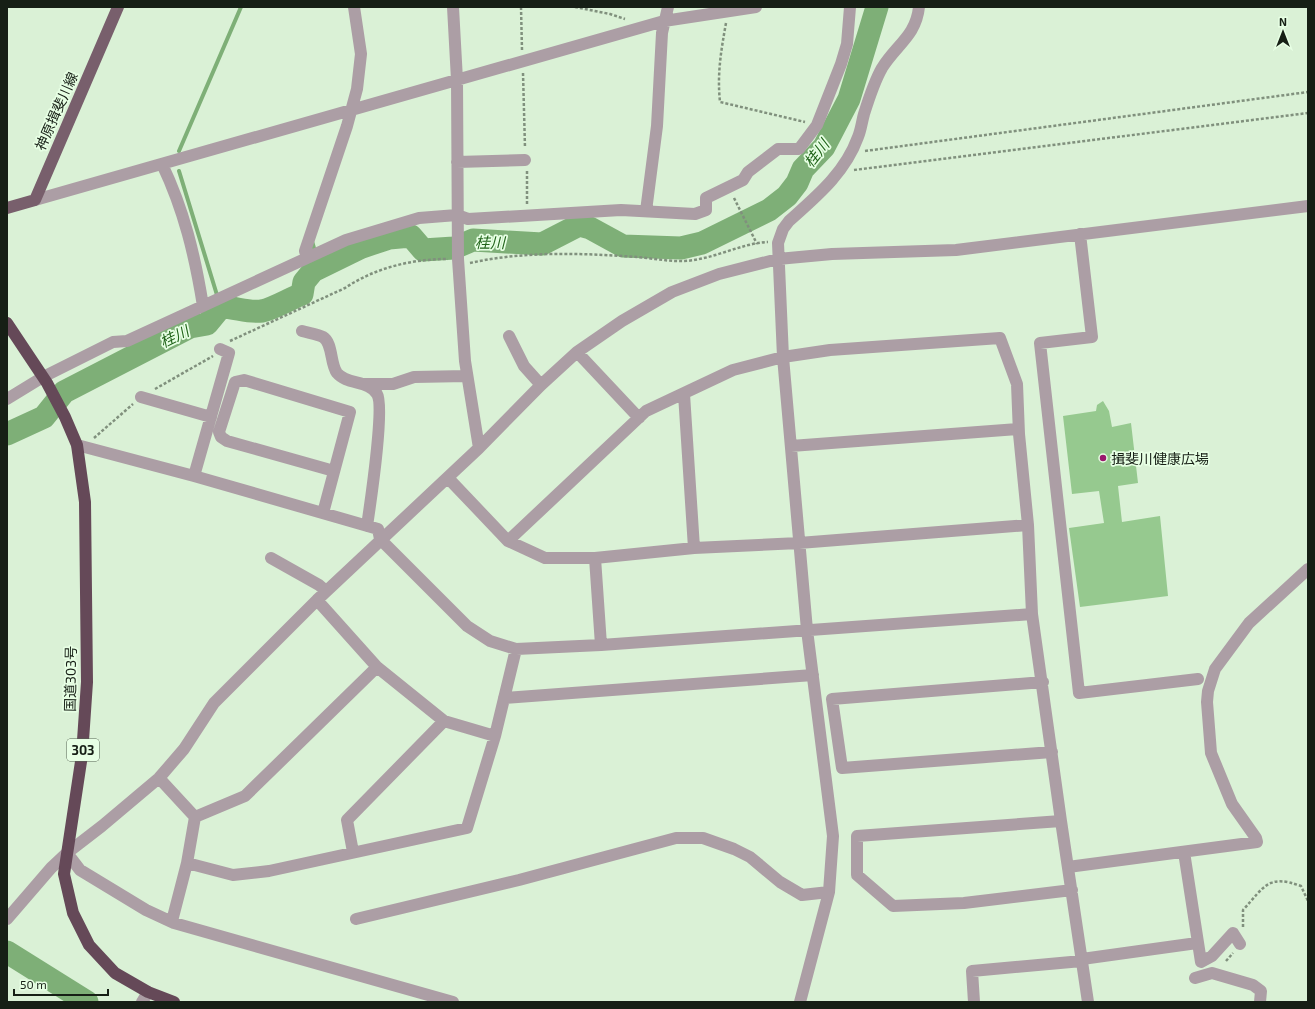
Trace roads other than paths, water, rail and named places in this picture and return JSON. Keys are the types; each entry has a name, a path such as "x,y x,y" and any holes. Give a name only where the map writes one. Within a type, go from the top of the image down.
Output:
{"highway":[{"name":"国道303号","path":"7,323 45,380 81,446 84,502 87,682 82,755 64,874 73,913 89,945 115,974 145,997 174,1002"}],"main road":[{"name":"神原揖斐川線","path":"35,200 118,7"},
{"path":"7,208 35,200"}],"street":[{"path":"307,258 305,251 352,110 357,89 361,54 354,7"},
{"path":"453,7 457,80 458,262 465,361 479,448"},
{"path":"646,211 657,126 664,21 668,7"},
{"path":"35,200 645,26 664,21 756,7"},
{"path":"7,399 45,380 113,342 127,341 346,240 403,222 434,216 468,219 621,210 695,214 706,210 706,198 743,180 748,172 778,149 799,149 817,125 826,106 848,44 850,7"},
{"path":"800,1002 829,892 833,836 807,630 783,357 778,243 783,228 789,221 843,169 859,137 864,113 879,75 890,55 910,34 918,19 919,7"},
{"path":"457,162 525,160"},
{"path":"162,164 171,182 195,256 203,306"},
{"path":"7,920 51,868 67,853 159,778 184,748 214,703 326,591 380,539 448,478 541,385 577,352 622,320 672,292 719,274 778,259 832,254 956,250 1308,206"},
{"path":"1080,234 1092,337 1040,343 1079,693 1198,679"},
{"path":"302,331 323,337 327,342 337,373 342,377 373,389 378,394 380,402 367,526"},
{"path":"509,336 524,366 541,385"},
{"path":"508,541 646,411 733,370 783,357 830,350 1000,338 1017,384 1018,430 1028,525 1032,614 1088,1002"},
{"path":"194,476 229,353 220,349"},
{"path":"577,352 639,418"},
{"path":"363,384 393,384 414,377 468,376"},
{"path":"323,513 350,412 244,380 235,382 219,432 221,437 334,471"},
{"path":"684,394 694,548"},
{"path":"141,397 211,417"},
{"path":"791,446 1018,430"},
{"path":"81,446 194,476 378,529 380,539 468,626 490,641 516,649 601,645 1032,614"},
{"path":"448,478 508,541 545,558 595,558 694,548 799,543 1028,525"},
{"path":"271,558 319,584 326,591"},
{"path":"595,558 601,645"},
{"path":"1068,868 1256,842 1256,838 1232,804 1212,753 1207,708 1208,691 1215,669 1249,623 1308,569"},
{"path":"317,600 377,667 444,721 496,736"},
{"path":"187,863 233,875 269,871 467,828 496,736 516,649"},
{"path":"195,817 245,796 377,667"},
{"path":"504,698 812,675"},
{"path":"1043,682 832,700 842,768 1052,752"},
{"path":"353,852 347,820 444,721"},
{"path":"159,778 195,817"},
{"path":"172,922 187,863 195,817"},
{"path":"1061,821 857,836 857,874 893,906 964,902 1072,890"},
{"path":"356,919 519,880 676,838 703,838 734,849 750,857 780,882 802,895 829,892"},
{"path":"1184,852 1201,962 1212,956 1233,933 1240,944"},
{"path":"67,853 80,870 146,910 172,922 453,1002"},
{"path":"974,1002 972,971 1082,960 1197,943"},
{"path":"1195,978 1212,973 1253,985 1261,991 1260,1002"}],"waterway":[{"path":"179,151 241,7"},
{"name":"桂川","path":"7,434 44,417 64,392 190,327 207,324 221,307 247,311 262,311 272,308 302,294 304,282 313,271 362,247 389,238 411,236 423,250 454,248 473,240 542,244 579,225 590,228 623,246 681,248 702,243 769,210 787,196 797,183 803,169 824,147 849,99 877,7"},
{"path":"179,171 217,295"},
{"path":"312,241 314,248"},
{"path":"318,257 321,267"},
{"name":"桂川","path":"7,952 87,1002"}],"place":[{"name":"揖斐川健康広場","path":"1103,458"}]}
